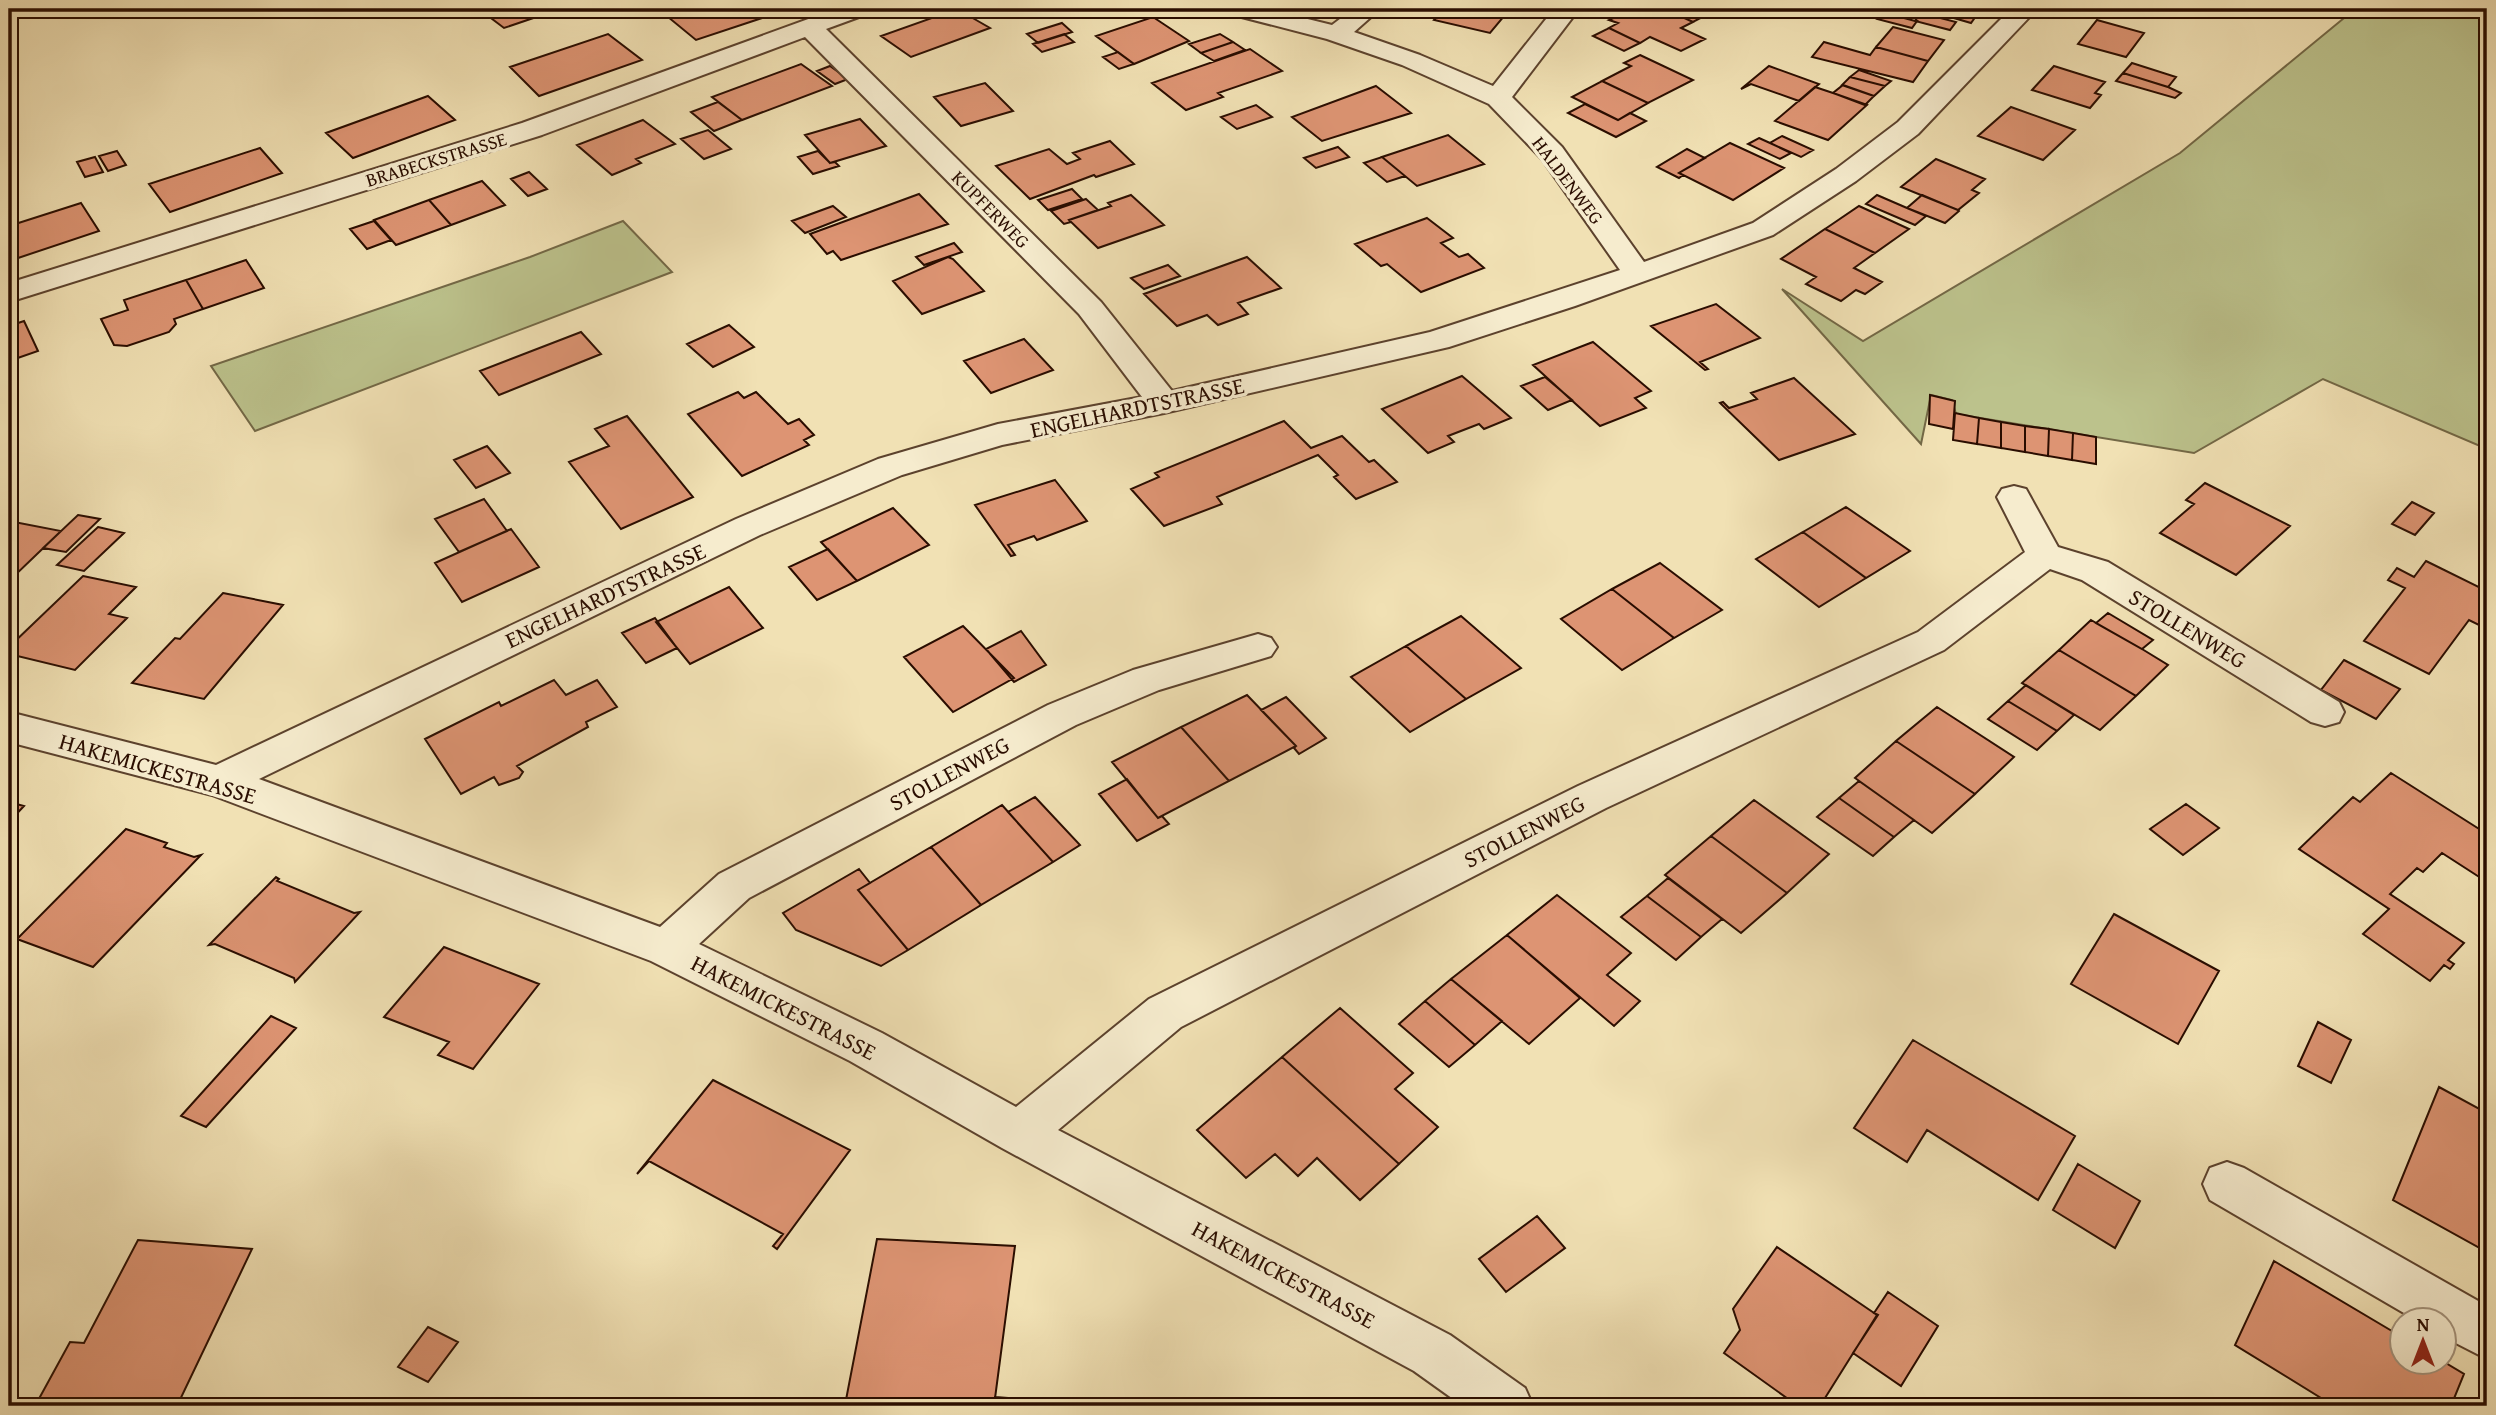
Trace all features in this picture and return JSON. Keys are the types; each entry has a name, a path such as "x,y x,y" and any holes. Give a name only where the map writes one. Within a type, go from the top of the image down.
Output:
{"street":[{"name":"BRABECKSTRASSE","path":"9,293 532,129 858,9"},
{"name":"HALDENWEG","path":"1239,9 1336,34 1411,60 1498,98 1552,153 1636,272"},
{"path":"1336,34 1368,9"},
{"path":"1498,98 1567,9"},
{"name":"ENGELHARDTSTRASSE","path":"219,781 748,527 890,467 998,435 1164,403 1438,340 1564,300 1636,272 1719,247 1763,229 1798,208 1908,128 2025,9"},
{"name":"KUPFERWEG","path":"808,26 1090,308 1164,403"},
{"path":"2014,497 2045,555"},
{"name":"STOLLENWEG","path":"1019,1133 1165,1013 1592,797 1931,640 2045,555 2095,571 2325,712"},
{"name":"STOLLENWEG","path":"666,948 734,886 1062,715 1146,680 1258,647"},
{"name":"HAKEMICKESTRASSE","path":"9,727 219,781 666,948 866,1047 1019,1133 1432,1353 1507,1406"},
{"path":"2227,1184 2487,1334"}],"green space":[{"path":"2355,9 2487,9 2487,449 2323,379 2194,453 1956,414 1952,400 1931,395 1921,444 1782,289 1863,341 2180,153"},
{"path":"623,221 672,272 255,431 211,366 530,257"}],"building":[{"path":"492,9 560,9 504,28 483,12"},
{"path":"693,9 758,9 768,16 696,40 668,17"},
{"path":"957,9 990,28 911,57 881,36"},
{"path":"1444,9 1510,9 1490,33 1434,20"},
{"path":"1633,9 1665,9 1693,22 1681,28 1705,39 1681,51 1650,37 1640,43 1609,28 1618,23 1609,20"},
{"path":"1665,9 1718,9 1693,22"},
{"path":"1923,9 1981,9 1971,23"},
{"path":"1882,12 1917,21 1912,28 1877,19"},
{"path":"1921,13 1956,22 1950,30 1915,21"},
{"path":"1153,17 1189,41 1134,64 1096,36"},
{"path":"2097,20 2144,33 2126,57 2078,44"},
{"path":"1062,23 1072,32 1038,43 1027,34"},
{"path":"1893,27 1944,40 1928,61 1876,47"},
{"path":"1609,28 1640,43 1624,51 1593,36"},
{"path":"608,34 642,60 539,96 510,67"},
{"path":"1064,34 1074,42 1042,52 1033,44"},
{"path":"1220,34 1233,42 1201,53 1189,44"},
{"path":"1233,42 1245,50 1214,61 1201,53"},
{"path":"1824,42 1870,55 1876,47 1928,61 1913,82 1812,57"},
{"path":"1250,49 1282,71 1218,93 1223,97 1186,110 1152,83"},
{"path":"1118,52 1134,64 1119,69 1103,57"},
{"path":"1640,55 1693,80 1648,103 1602,81 1631,66 1624,63"},
{"path":"2132,63 2176,77 2168,87 2123,73"},
{"path":"801,64 832,86 742,120 712,97"},
{"path":"830,66 848,79 835,84 817,71"},
{"path":"1769,66 1819,84 1799,101 1751,84 1741,89"},
{"path":"2054,66 2105,82 2095,93 2101,95 2090,108 2032,90"},
{"path":"1859,70 1891,81 1885,86 1850,77"},
{"path":"2123,73 2181,93 2175,98 2116,81"},
{"path":"1850,77 1885,86 1874,96 1842,85"},
{"path":"1602,81 1648,103 1618,120 1572,97"},
{"path":"985,83 1013,111 961,126 934,97"},
{"path":"1843,85 1874,96 1865,105 1833,93"},
{"path":"1376,86 1411,113 1322,141 1292,117"},
{"path":"1815,87 1867,105 1828,140 1775,121"},
{"path":"428,96 455,120 353,158 326,133"},
{"path":"718,102 742,120 714,131 691,112"},
{"path":"1585,104 1618,120 1630,113 1646,121 1616,137 1568,113"},
{"path":"1256,105 1272,117 1237,129 1221,117"},
{"path":"2011,107 2075,130 2043,160 1978,136"},
{"path":"860,119 886,146 830,163 805,135"},
{"path":"643,120 675,144 636,159 641,163 612,175 577,145"},
{"path":"708,130 731,149 704,159 681,139"},
{"path":"1448,135 1484,164 1417,186 1382,157"},
{"path":"1782,136 1813,150 1801,157 1770,143"},
{"path":"1759,138 1791,153 1780,159 1748,144"},
{"path":"1110,141 1134,164 1096,177 1094,175 1030,199 996,166 1049,149 1067,164 1080,159 1073,153"},
{"path":"1730,143 1784,168 1733,200 1679,173"},
{"path":"1338,147 1349,157 1316,168 1304,158"},
{"path":"260,148 282,173 170,212 149,184"},
{"path":"1687,149 1705,158 1679,173 1683,175 1679,178 1657,167"},
{"path":"117,151 126,165 108,171 99,156"},
{"path":"818,151 830,163 835,162 839,166 813,174 798,157"},
{"path":"95,157 103,172 85,177 77,162"},
{"path":"1382,157 1405,176 1387,182 1364,163"},
{"path":"1936,159 1985,179 1972,190 1979,193 1958,210 1901,187"},
{"path":"529,172 547,189 528,196 511,179"},
{"path":"482,181 505,205 451,225 429,200"},
{"path":"1072,189 1082,199 1048,210 1038,200"},
{"path":"919,194 948,224 841,260 833,251 827,254 810,234"},
{"path":"1131,195 1164,225 1098,248 1069,220 1111,206 1108,203"},
{"path":"1877,195 1926,216 1915,225 1866,204"},
{"path":"1922,195 1959,211 1945,223 1907,208"},
{"path":"1086,199 1098,210 1069,220 1071,222 1064,224 1051,211"},
{"path":"429,200 451,225 396,245 374,220"},
{"path":"81,203 99,231 9,261 9,226"},
{"path":"833,206 846,217 805,233 792,221"},
{"path":"1859,206 1909,229 1875,253 1825,229"},
{"path":"1427,218 1453,238 1441,243 1459,257 1468,254 1484,268 1421,292 1387,264 1381,266 1355,244"},
{"path":"374,221 391,240 367,249 350,229"},
{"path":"1825,229 1875,253 1854,268 1882,282 1865,294 1856,290 1841,301 1806,284 1816,277 1781,259"},
{"path":"954,243 962,252 924,265 916,257"},
{"path":"948,257 984,291 922,314 893,281"},
{"path":"1247,257 1281,288 1238,303 1248,314 1218,325 1207,315 1177,326 1144,294"},
{"path":"246,260 264,288 203,309 186,280"},
{"path":"1168,265 1180,276 1144,289 1131,278"},
{"path":"186,280 203,309 174,319 176,324 169,332 127,346 114,345 101,319 128,310 124,300"},
{"path":"1716,304 1760,338 1700,362 1708,369 1705,370 1651,326"},
{"path":"24,321 38,351 9,361 9,326"},
{"path":"729,325 754,347 713,367 687,344"},
{"path":"581,332 601,354 499,395 480,371"},
{"path":"1024,339 1053,370 991,393 964,361"},
{"path":"1593,342 1651,391 1635,398 1646,408 1600,426 1533,365"},
{"path":"1462,376 1511,418 1484,429 1479,424 1448,436 1454,442 1428,453 1382,409"},
{"path":"1545,377 1572,400 1548,410 1521,386"},
{"path":"1794,378 1855,434 1779,460 1720,403 1723,402 1729,408 1757,399 1751,393"},
{"path":"738,392 744,398 756,392 788,424 799,419 814,435 804,440 809,445 742,476 688,414"},
{"path":"1930,395 1955,401 1953,429 1929,424"},
{"path":"1955,413 1979,418 1977,444 1953,440"},
{"path":"627,416 693,497 621,529 569,462 609,446 595,429"},
{"path":"1979,418 2001,422 2001,448 1977,444"},
{"path":"1284,421 1311,448 1342,436 1369,462 1374,460 1397,482 1356,499 1334,477 1338,475 1318,455 1217,497 1222,504 1164,526 1131,489 1159,477 1155,473"},
{"path":"2001,422 2025,426 2025,452 2001,448"},
{"path":"2025,426 2049,429 2048,456 2025,452"},
{"path":"2049,429 2073,433 2072,460 2048,456"},
{"path":"2073,433 2096,437 2096,464 2072,460"},
{"path":"487,446 510,473 476,488 454,460"},
{"path":"1055,480 1087,521 1037,540 1034,536 1008,545 1015,555 1011,556 975,505"},
{"path":"2205,483 2290,526 2236,575 2160,533 2194,504 2186,500"},
{"path":"484,499 507,531 459,552 435,519"},
{"path":"2412,502 2434,513 2415,535 2392,524"},
{"path":"1846,507 1910,551 1866,578 1803,532"},
{"path":"893,508 929,545 857,581 821,542"},
{"path":"78,515 100,519 66,552 43,548"},
{"path":"9,521 61,531 9,581"},
{"path":"98,527 124,533 84,571 57,565"},
{"path":"511,529 539,567 462,602 435,563"},
{"path":"1803,532 1866,578 1819,607 1756,559"},
{"path":"828,549 857,581 817,600 789,567"},
{"path":"2426,561 2487,591 2487,629 2469,620 2429,674 2364,641 2405,588 2388,580 2397,568 2414,577"},
{"path":"1660,563 1722,610 1674,638 1612,589"},
{"path":"83,576 136,587 109,614 127,618 75,670 9,654 9,647"},
{"path":"729,587 763,628 690,664 656,622"},
{"path":"1612,589 1674,638 1622,670 1561,619"},
{"path":"223,593 283,605 204,699 132,683 175,638 180,639"},
{"path":"2108,613 2153,640 2142,649 2096,623"},
{"path":"1461,616 1521,668 1466,699 1406,646"},
{"path":"655,618 677,648 646,663 622,633"},
{"path":"2091,620 2168,665 2136,696 2059,650"},
{"path":"963,626 1014,678 953,712 904,657"},
{"path":"1021,631 1046,665 1014,682 986,649"},
{"path":"1406,646 1466,699 1410,732 1351,677"},
{"path":"2059,650 2136,696 2100,730 2022,683"},
{"path":"2344,660 2400,689 2376,719 2321,690"},
{"path":"554,680 566,695 597,680 617,707 586,722 588,727 517,766 523,772 519,778 499,785 494,777 461,794 425,739 499,702 501,706"},
{"path":"2026,685 2074,715 2057,731 2008,701"},
{"path":"1247,695 1296,746 1229,781 1181,727"},
{"path":"1286,697 1326,738 1299,754 1294,748 1296,746 1261,710"},
{"path":"2008,701 2057,731 2037,750 1988,719"},
{"path":"1937,707 2014,757 1975,794 1896,741"},
{"path":"1181,727 1229,781 1158,818 1112,762"},
{"path":"1896,741 1975,794 1932,833 1855,778"},
{"path":"2391,773 2487,834 2487,882 2442,853 2423,872 2417,868 2390,894 2464,943 2448,960 2454,964 2450,969 2444,965 2430,981 2363,934 2389,909 2299,849 2353,797 2360,802"},
{"path":"1127,779 1158,818 1162,816 1169,824 1137,841 1099,794"},
{"path":"1859,781 1914,820 1894,837 1839,798"},
{"path":"1035,797 1080,845 1053,862 1008,812"},
{"path":"1839,798 1894,837 1873,856 1817,817"},
{"path":"1754,800 1829,854 1787,893 1711,836"},
{"path":"9,802 24,806 9,822"},
{"path":"2186,804 2219,828 2183,855 2150,829"},
{"path":"1002,805 1053,862 981,905 931,847"},
{"path":"126,829 167,843 164,847 194,857 201,855 93,967 17,939"},
{"path":"1711,836 1787,893 1741,933 1665,875"},
{"path":"931,847 981,905 908,950 858,890"},
{"path":"859,869 870,883 858,890 908,950 881,966 796,930 783,913"},
{"path":"276,877 279,879 277,881 354,913 360,912 295,982 294,978 215,944 209,945"},
{"path":"1668,878 1722,919 1701,937 1647,896"},
{"path":"1557,895 1631,953 1607,975 1640,1001 1614,1026 1507,935"},
{"path":"1647,896 1701,937 1676,960 1621,917"},
{"path":"2114,914 2219,971 2178,1044 2071,984"},
{"path":"1507,935 1580,998 1529,1044 1451,979"},
{"path":"444,947 539,984 473,1069 438,1055 449,1042 384,1017"},
{"path":"1451,979 1502,1021 1475,1045 1425,1001"},
{"path":"1425,1001 1475,1045 1449,1067 1399,1024"},
{"path":"1340,1008 1413,1073 1395,1089 1438,1127 1399,1164 1282,1057"},
{"path":"271,1016 296,1028 206,1127 181,1116"},
{"path":"2318,1022 2351,1040 2331,1083 2298,1066"},
{"path":"1913,1040 2075,1136 2038,1200 1927,1130 1907,1162 1854,1128"},
{"path":"1282,1057 1399,1164 1360,1200 1317,1158 1298,1176 1275,1154 1246,1178 1197,1130"},
{"path":"713,1080 850,1150 777,1249 773,1246 783,1234 649,1161 637,1174"},
{"path":"2439,1087 2487,1113 2487,1252 2393,1200"},
{"path":"2078,1164 2140,1201 2115,1248 2053,1210"},
{"path":"1537,1216 1565,1248 1506,1292 1479,1259"},
{"path":"877,1239 1015,1246 994,1406 845,1405"},
{"path":"138,1240 252,1249 177,1406 35,1406 70,1342 84,1343"},
{"path":"1777,1247 1877,1315 1820,1406 1798,1406 1724,1353 1740,1330 1733,1309"},
{"path":"2274,1261 2388,1329 2388,1376 2458,1376 2458,1370 2464,1374 2451,1406 2334,1406 2235,1345"},
{"path":"1888,1292 1938,1326 1901,1386 1853,1353 1878,1315 1874,1313"},
{"path":"428,1327 458,1342 428,1382 398,1367"},
{"path":"995,1397 1033,1400 1032,1406 994,1406"}]}
